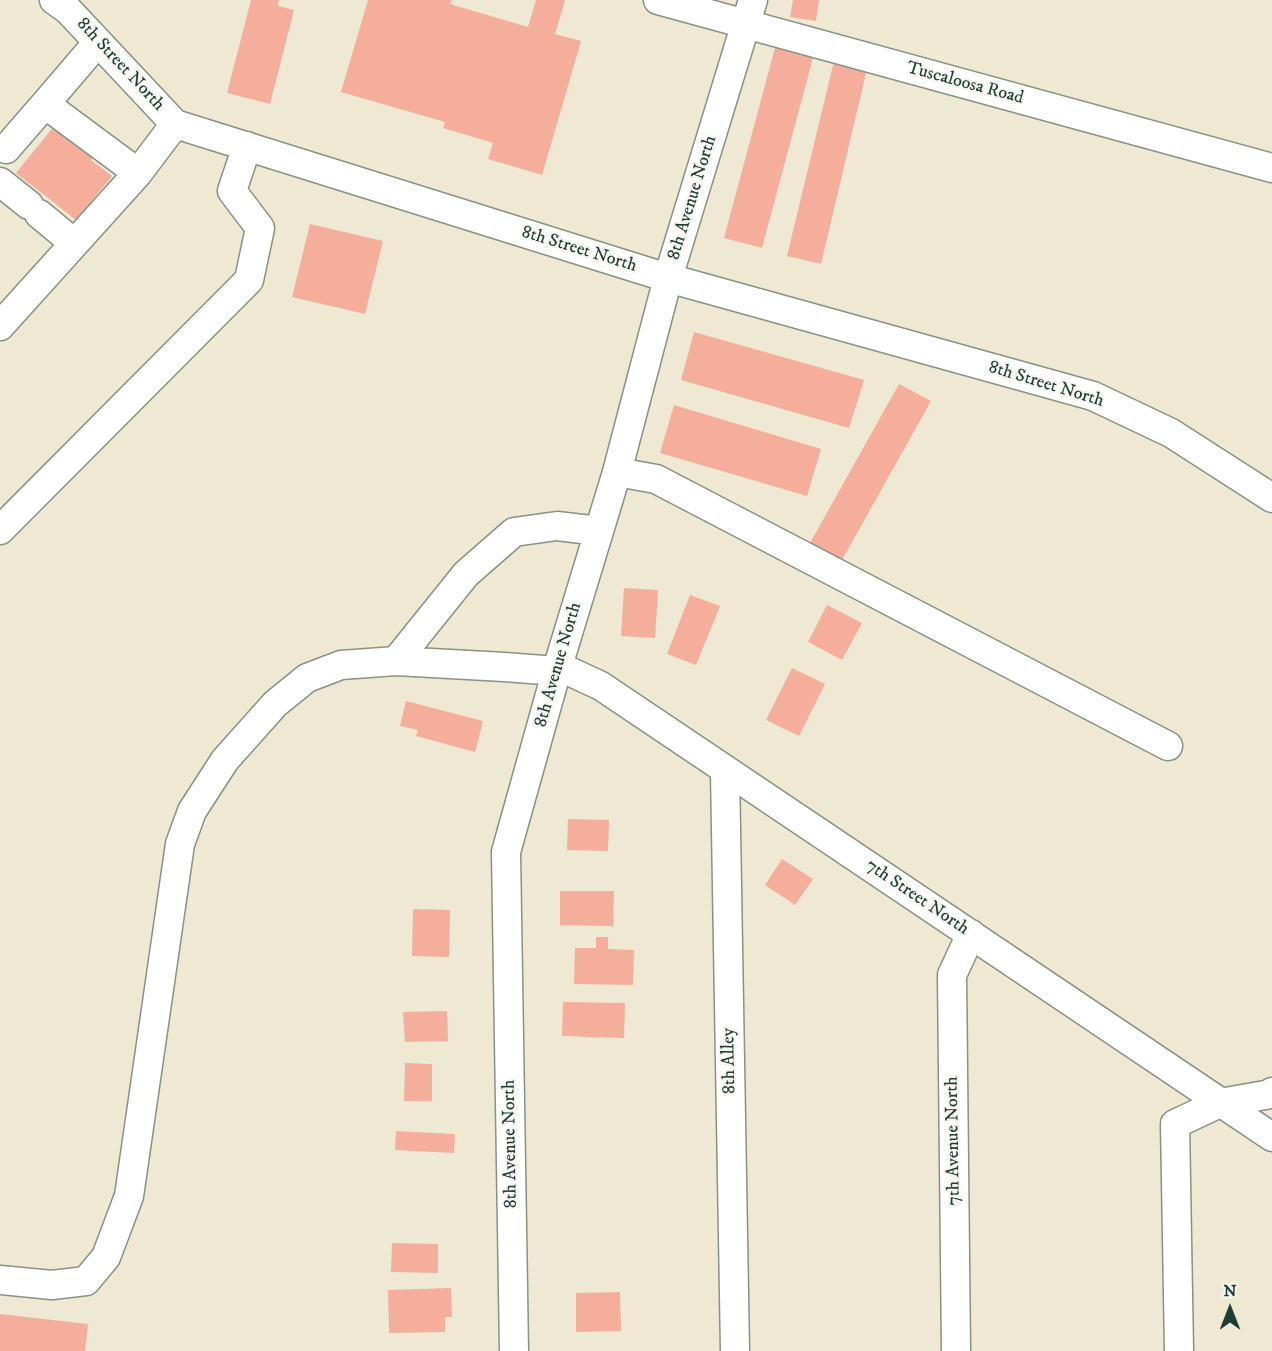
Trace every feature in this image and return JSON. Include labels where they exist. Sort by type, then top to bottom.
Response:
[{"type":"street","name":"8th Street North","points":[[54,0],[68,10],[176,124],[668,278],[1093,396],[1171,433],[1272,498]]},
{"type":"street","name":"Tuscaloosa Road","points":[[658,0],[749,12],[1272,168]]},
{"type":"street","name":"8th Avenue North","points":[[514,1351],[506,852],[557,669],[617,472],[668,278],[749,12]]},
{"type":"street","points":[[6,149],[98,42]]},
{"type":"street","points":[[45,104],[138,173]]},
{"type":"street","points":[[0,326],[138,173],[176,124]]},
{"type":"street","points":[[0,530],[249,280],[260,228],[232,191],[247,146]]},
{"type":"street","points":[[0,182],[74,243]]},
{"type":"street","points":[[617,472],[656,479],[1168,746]]},
{"type":"street","points":[[396,661],[466,573],[514,532],[557,526],[599,531]]},
{"type":"street","points":[[0,1280],[52,1285],[86,1281],[106,1257],[129,1196],[180,844],[192,811],[225,760],[275,704],[307,678],[341,666],[396,661],[557,669]]},
{"type":"street","name":"7th Street North","points":[[557,669],[602,687],[1272,1137]]},
{"type":"street","name":"8th Alley","points":[[725,771],[735,1351]]},
{"type":"street","name":"7th Avenue North","points":[[956,1351],[952,975],[971,934]]},
{"type":"street","points":[[1179,1351],[1175,1124],[1221,1103],[1272,1092]]},
{"type":"building","points":[[251,0],[279,0],[278,6],[294,10],[270,104],[227,93]]},
{"type":"building","points":[[368,0],[452,0],[450,4],[528,27],[536,0],[565,0],[555,34],[581,41],[542,175],[488,159],[493,143],[443,128],[445,122],[341,92]]},
{"type":"building","points":[[793,0],[819,0],[816,21],[790,17]]},
{"type":"building","points":[[776,44],[814,54],[762,248],[724,238]]},
{"type":"building","points":[[834,61],[867,69],[821,264],[787,256]]},
{"type":"building","points":[[55,125],[94,156],[91,160],[112,176],[76,220],[16,173]]},
{"type":"building","points":[[310,224],[383,241],[365,314],[292,297]]},
{"type":"building","points":[[694,332],[864,380],[849,428],[681,380]]},
{"type":"building","points":[[899,384],[931,401],[842,560],[810,543]]},
{"type":"building","points":[[674,405],[821,449],[807,496],[660,453]]},
{"type":"building","points":[[624,588],[658,590],[655,638],[621,636]]},
{"type":"building","points":[[690,595],[720,606],[696,665],[667,654]]},
{"type":"building","points":[[827,605],[862,623],[842,660],[808,642]]},
{"type":"building","points":[[792,668],[825,684],[799,736],[766,720]]},
{"type":"building","points":[[406,701],[483,721],[475,752],[416,736],[418,730],[400,726]]},
{"type":"building","points":[[568,819],[609,820],[608,851],[567,850]]},
{"type":"building","points":[[782,859],[813,879],[795,905],[765,885]]},
{"type":"building","points":[[560,891],[614,891],[613,926],[560,925]]},
{"type":"building","points":[[413,909],[450,910],[449,957],[412,956]]},
{"type":"building","points":[[596,937],[608,937],[608,949],[634,950],[633,985],[574,984],[575,948],[596,948]]},
{"type":"building","points":[[563,1002],[625,1003],[624,1038],[562,1036]]},
{"type":"building","points":[[447,1011],[448,1041],[405,1042],[403,1012]]},
{"type":"building","points":[[405,1063],[432,1064],[432,1101],[404,1101]]},
{"type":"building","points":[[396,1131],[455,1134],[454,1153],[395,1150]]},
{"type":"building","points":[[392,1243],[438,1244],[438,1273],[391,1272]]},
{"type":"building","points":[[451,1288],[452,1317],[445,1317],[445,1332],[389,1333],[388,1290]]},
{"type":"building","points":[[620,1292],[621,1331],[576,1332],[576,1293]]},
{"type":"building","points":[[0,1314],[88,1324],[85,1351],[0,1351]]}]
